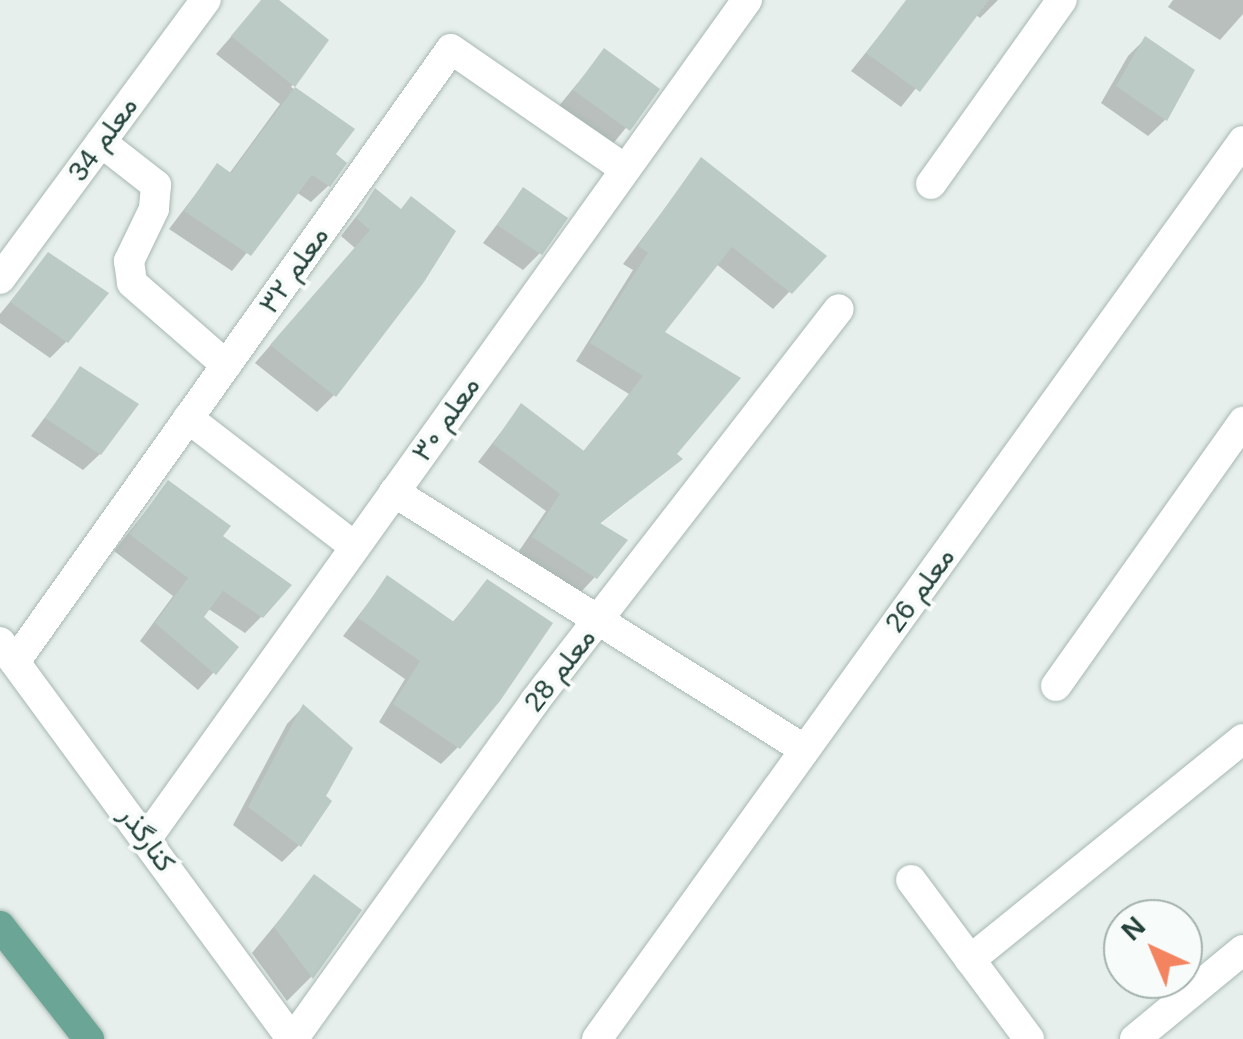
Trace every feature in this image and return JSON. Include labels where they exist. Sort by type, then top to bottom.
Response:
[{"type":"main road","points":[[0,926],[92,1036]]},
{"type":"street","name":"معلم 34","points":[[0,279],[206,0]]},
{"type":"street","name":"معلم ۳۰","points":[[147,838],[746,0]]},
{"type":"street","points":[[931,184],[1062,0]]},
{"type":"street","name":"معلم ۳۲","points":[[7,652],[188,418],[451,49],[625,168]]},
{"type":"street","name":"معلم 26","points":[[597,1039],[1243,141]]},
{"type":"street","points":[[100,142],[156,185],[154,209],[129,261],[132,283],[226,365]]},
{"type":"street","name":"معلم 28","points":[[292,1039],[534,702],[839,309]]},
{"type":"street","points":[[188,418],[355,547]]},
{"type":"street","points":[[1056,686],[1243,422]]},
{"type":"street","points":[[394,492],[805,750]]},
{"type":"street","name":"کنارگذر","points":[[7,652],[292,1039]]},
{"type":"street","points":[[970,960],[1243,739]]},
{"type":"street","points":[[911,880],[1030,1039]]},
{"type":"street","points":[[1135,1039],[1243,950]]},
{"type":"building","points":[[261,0],[279,0],[329,40],[295,87],[231,36]]},
{"type":"building","points":[[906,0],[989,0],[920,92],[866,53]]},
{"type":"building","points":[[1145,36],[1195,70],[1167,121],[1116,86]]},
{"type":"building","points":[[604,48],[660,89],[630,131],[573,90]]},
{"type":"building","points":[[295,87],[355,129],[336,154],[347,163],[330,187],[312,175],[251,256],[184,211],[217,163],[231,173]]},
{"type":"building","points":[[701,157],[827,256],[792,294],[732,247],[665,332],[741,378],[677,454],[683,459],[600,523],[628,540],[597,579],[532,537],[560,494],[493,444],[521,403],[584,451],[643,376],[590,343],[648,253],[638,246]]},
{"type":"building","points":[[523,187],[568,218],[542,255],[497,225]]},
{"type":"building","points":[[375,188],[401,209],[411,196],[456,231],[424,282],[336,397],[270,345],[370,230],[356,218]]},
{"type":"building","points":[[48,252],[109,293],[68,343],[10,302]]},
{"type":"building","points":[[80,366],[139,404],[101,455],[45,418]]},
{"type":"building","points":[[168,480],[231,526],[223,536],[292,585],[263,618],[223,591],[204,617],[239,647],[216,675],[155,623],[188,578],[129,534]]},
{"type":"building","points":[[387,575],[454,622],[487,579],[553,623],[500,701],[460,749],[393,704],[420,661],[358,618]]},
{"type":"building","points":[[303,704],[353,748],[326,796],[332,801],[301,847],[248,807]]},
{"type":"building","points":[[314,874],[362,910],[313,979],[274,927]]}]
